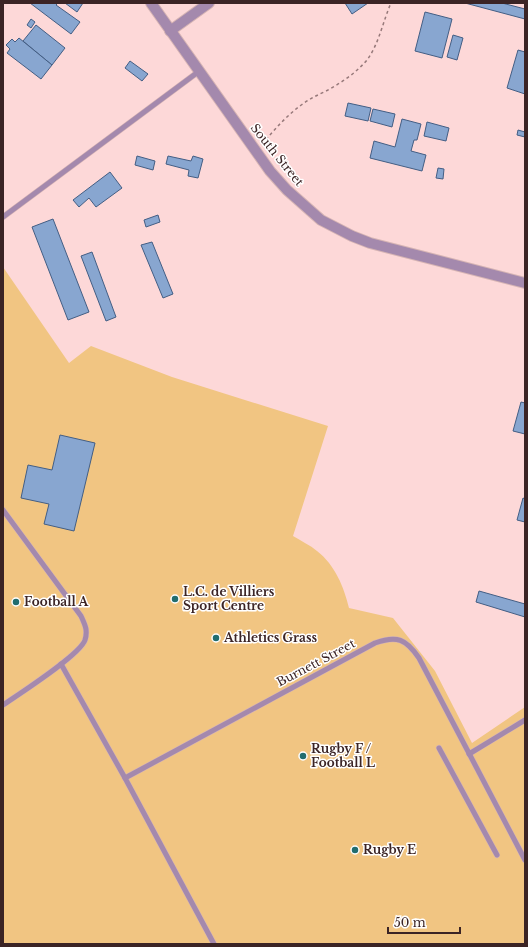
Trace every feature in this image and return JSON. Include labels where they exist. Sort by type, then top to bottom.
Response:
[{"type":"street","name":"South Street","points":[[151,3],[198,72],[255,151],[286,190],[321,220],[370,243],[525,283]]},
{"type":"street","points":[[170,31],[209,3]]},
{"type":"lane","points":[[3,217],[198,72]]},
{"type":"lane","points":[[3,510],[81,616],[86,627],[86,634],[81,646],[61,664],[3,705]]},
{"type":"lane","name":"Burnett Street","points":[[125,778],[375,643],[391,639],[403,641],[419,658],[525,860]]},
{"type":"lane","points":[[61,664],[125,778],[214,944]]},
{"type":"lane","points":[[469,754],[525,720]]},
{"type":"lane","points":[[439,748],[497,855]]},
{"type":"path","points":[[255,151],[287,116],[309,100],[351,75],[365,62],[378,39],[390,3]]},
{"type":"shaded area","name":"L.C. de Villiers Sport Centre","points":[[3,267],[69,363],[91,346],[172,377],[328,426],[293,536],[314,549],[329,563],[338,577],[349,608],[393,618],[435,671],[472,743],[525,707],[525,944],[3,944]]},
{"type":"building","points":[[30,3],[58,3],[56,5],[80,22],[71,34]]},
{"type":"building","points":[[65,3],[83,3],[77,12]]},
{"type":"building","points":[[345,3],[368,3],[352,14]]},
{"type":"building","points":[[465,3],[502,3],[525,9],[525,19]]},
{"type":"building","points":[[425,12],[452,19],[442,58],[415,51]]},
{"type":"building","points":[[31,19],[35,22],[31,28],[27,25]]},
{"type":"building","points":[[36,25],[65,48],[52,65],[23,41]]},
{"type":"building","points":[[453,35],[463,38],[457,60],[447,57]]},
{"type":"building","points":[[19,38],[52,65],[41,79],[7,53],[10,49],[6,45],[12,39],[15,42]]},
{"type":"building","points":[[518,50],[525,52],[525,94],[507,88]]},
{"type":"building","points":[[130,61],[148,74],[142,81],[125,68]]},
{"type":"building","points":[[348,103],[371,108],[368,121],[345,116]]},
{"type":"building","points":[[373,109],[395,114],[392,127],[370,121]]},
{"type":"building","points":[[402,119],[421,124],[417,140],[414,140],[411,151],[426,155],[422,171],[370,158],[374,141],[395,147]]},
{"type":"building","points":[[427,122],[449,128],[446,141],[424,136]]},
{"type":"building","points":[[518,130],[525,132],[525,137],[517,135]]},
{"type":"building","points":[[137,156],[155,161],[153,170],[135,165]]},
{"type":"building","points":[[168,156],[191,161],[193,156],[203,159],[198,178],[188,176],[189,170],[166,164]]},
{"type":"building","points":[[438,168],[444,169],[443,179],[436,178]]},
{"type":"building","points":[[110,172],[122,188],[96,207],[89,198],[79,207],[73,200]]},
{"type":"building","points":[[158,215],[160,222],[146,227],[144,220]]},
{"type":"building","points":[[53,219],[89,312],[68,320],[32,227]]},
{"type":"building","points":[[152,242],[173,294],[163,298],[141,245]]},
{"type":"building","points":[[92,252],[116,317],[106,321],[81,256]]},
{"type":"building","points":[[521,402],[525,403],[525,434],[513,431]]},
{"type":"building","points":[[60,435],[95,443],[74,531],[44,524],[49,504],[21,498],[28,465],[52,470]]},
{"type":"building","points":[[523,498],[525,499],[525,522],[517,520]]},
{"type":"building","points":[[479,591],[525,604],[525,617],[476,602]]},
{"type":"place","name":"L.C. de Villiers Sport Centre","points":[[175,599]]},
{"type":"place","name":"Football A","points":[[16,602]]},
{"type":"place","name":"Athletics Grass","points":[[216,638]]},
{"type":"place","name":"Rugby F / Football L","points":[[303,756]]},
{"type":"place","name":"Rugby E","points":[[355,850]]}]
